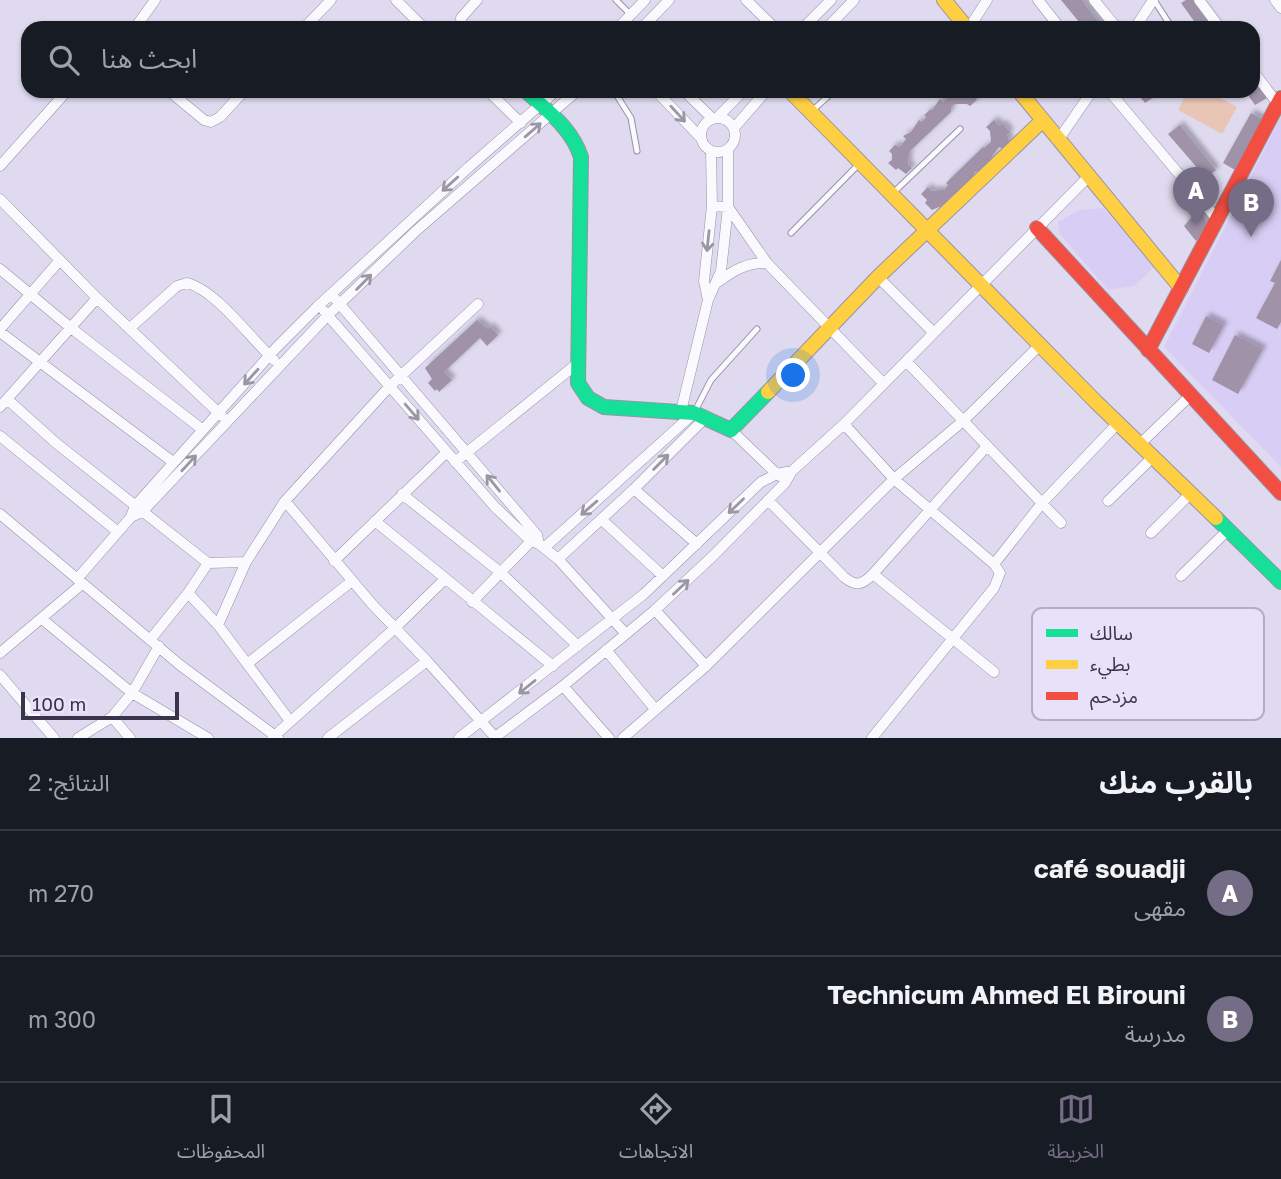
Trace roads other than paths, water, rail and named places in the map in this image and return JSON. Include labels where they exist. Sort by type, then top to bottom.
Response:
[{"type":"street","points":[[140,21],[155,0]]},
{"type":"street","points":[[311,21],[331,0]]},
{"type":"street","points":[[396,0],[417,21]]},
{"type":"street","points":[[461,21],[461,18],[478,0]]},
{"type":"street","points":[[625,21],[645,0]]},
{"type":"street","points":[[649,21],[669,0]]},
{"type":"street","points":[[746,0],[768,21]]},
{"type":"street","points":[[834,21],[855,0]]},
{"type":"street","points":[[944,0],[962,21]]},
{"type":"street","points":[[973,21],[987,0]]},
{"type":"street","points":[[1038,0],[1054,21]]},
{"type":"street","points":[[1094,0],[1111,21]]},
{"type":"street","points":[[1140,21],[1153,0]]},
{"type":"street","points":[[1199,0],[1215,21]]},
{"type":"street","points":[[1275,0],[1281,8]]},
{"type":"street","points":[[809,21],[828,1]]},
{"type":"street","points":[[1149,350],[1217,219],[1276,119],[1280,101],[1260,79]]},
{"type":"street","points":[[0,166],[61,98]]},
{"type":"street","points":[[178,98],[211,122],[220,117],[238,98]]},
{"type":"street","points":[[495,98],[521,123]]},
{"type":"street","points":[[533,98],[571,131],[578,141],[582,157],[578,383],[588,398],[604,407],[694,414],[732,430],[785,483]]},
{"type":"street","points":[[0,653],[42,619],[79,582],[138,509],[227,422],[328,315],[546,110],[552,98]]},
{"type":"street","points":[[138,509],[173,462],[318,306],[405,224],[521,123],[566,98]]},
{"type":"street","points":[[663,98],[700,137],[706,148],[717,153],[728,149]]},
{"type":"street","points":[[692,98],[715,118],[727,120],[734,128],[735,139],[728,149],[728,207],[721,271],[708,300]]},
{"type":"street","points":[[700,137],[703,126],[736,98]]},
{"type":"street","points":[[734,128],[760,98]]},
{"type":"street","points":[[797,98],[925,231],[982,284],[1118,423],[1281,582]]},
{"type":"street","points":[[1025,98],[1090,174],[1181,288]]},
{"type":"street","points":[[1059,139],[1087,98]]},
{"type":"street","points":[[1115,98],[1217,219]]},
{"type":"street","points":[[732,430],[878,277],[1043,120]]},
{"type":"street","points":[[558,559],[634,489],[694,414],[708,300],[704,281],[712,206],[711,151]]},
{"type":"street","points":[[285,501],[394,629],[427,661],[495,738],[655,610],[785,483],[792,471],[844,424],[1090,174]]},
{"type":"street","points":[[0,199],[97,298],[227,422]]},
{"type":"street","points":[[712,206],[728,207]]},
{"type":"street","points":[[728,207],[767,263],[883,383]]},
{"type":"street","points":[[1037,228],[1281,493]]},
{"type":"street","points":[[60,260],[29,293],[0,331],[173,462]]},
{"type":"street","points":[[704,281],[717,282],[740,267],[755,262],[767,263]]},
{"type":"street","points":[[0,269],[71,328],[203,430]]},
{"type":"street","points":[[878,277],[933,332]]},
{"type":"street","points":[[130,328],[177,286],[187,283],[197,286],[213,299],[280,366]]},
{"type":"street","points":[[332,295],[468,452],[538,542]]},
{"type":"street","points":[[97,298],[3,403],[208,563],[246,562]]},
{"type":"street","points":[[218,625],[246,562],[285,501],[390,386],[478,304]]},
{"type":"street","points":[[318,306],[495,507],[558,559],[626,634]]},
{"type":"street","points":[[622,738],[706,666],[894,479],[963,421],[1041,344]]},
{"type":"street","points":[[906,361],[1060,523]]},
{"type":"street","points":[[456,462],[578,363]]},
{"type":"street","points":[[1140,444],[1191,395]]},
{"type":"street","points":[[472,602],[500,572],[694,414]]},
{"type":"street","points":[[994,564],[1042,503],[1118,423]]},
{"type":"street","points":[[844,424],[894,479],[994,564],[1000,573],[997,582],[872,738]]},
{"type":"street","points":[[0,436],[118,532]]},
{"type":"street","points":[[768,500],[852,583],[865,582],[987,446]]},
{"type":"street","points":[[334,561],[447,452]]},
{"type":"street","points":[[1108,501],[1153,457]]},
{"type":"street","points":[[459,738],[612,620],[663,576],[761,482],[777,474],[792,471]]},
{"type":"street","points":[[634,489],[696,544]]},
{"type":"street","points":[[402,494],[500,572],[578,646]]},
{"type":"street","points":[[1151,533],[1190,494]]},
{"type":"street","points":[[0,514],[180,665],[275,737],[445,579]]},
{"type":"street","points":[[601,519],[663,576]]},
{"type":"street","points":[[375,521],[553,666]]},
{"type":"street","points":[[1181,576],[1228,530]]},
{"type":"street","points":[[78,738],[112,717],[132,694],[155,643],[208,563]]},
{"type":"street","points":[[873,574],[993,672]]},
{"type":"street","points":[[247,664],[352,581]]},
{"type":"street","points":[[188,593],[218,625],[290,721]]},
{"type":"street","points":[[655,610],[706,666]]},
{"type":"street","points":[[42,619],[132,694],[208,738]]},
{"type":"street","points":[[606,650],[655,709]]},
{"type":"street","points":[[328,738],[427,661]]},
{"type":"street","points":[[0,675],[54,738]]},
{"type":"street","points":[[563,685],[609,738]]},
{"type":"street","points":[[112,717],[130,738]]},
{"type":"lane","points":[[616,0],[631,15]]},
{"type":"lane","points":[[1153,0],[1167,21]]},
{"type":"lane","points":[[618,98],[631,118],[637,151]]},
{"type":"lane","points":[[810,112],[826,98]]},
{"type":"lane","points":[[891,195],[960,129]]},
{"type":"lane","points":[[791,233],[860,163]]},
{"type":"lane","points":[[694,414],[711,380],[757,329]]},
{"type":"place","name":"café souadji","points":[[1196,225]]},
{"type":"place","name":"Technicum Ahmed El Birouni","points":[[1251,237]]}]
